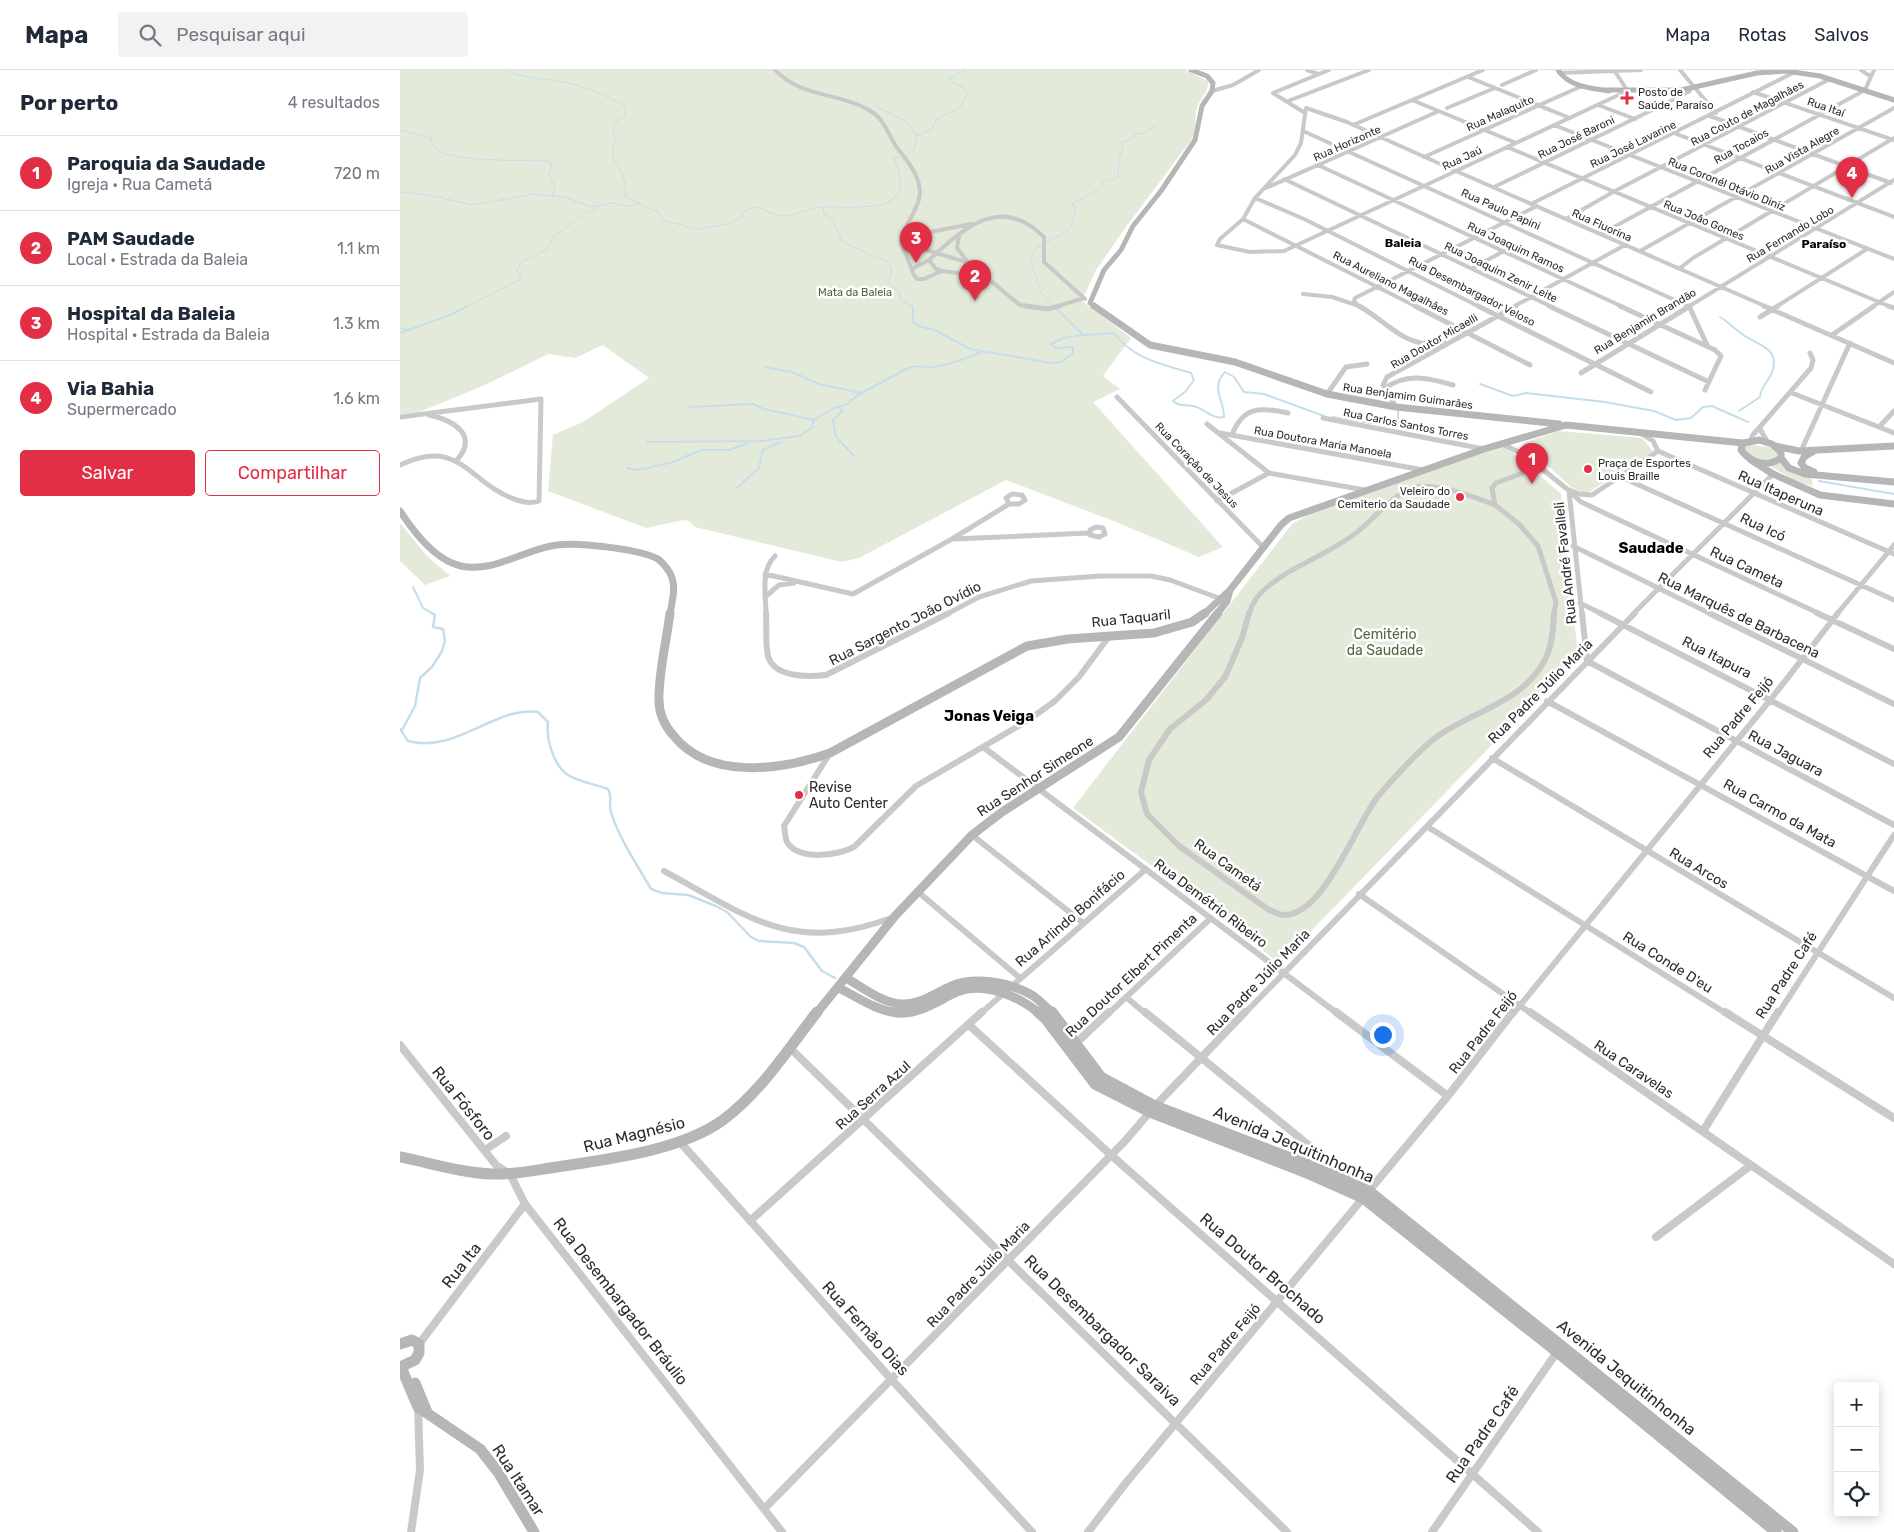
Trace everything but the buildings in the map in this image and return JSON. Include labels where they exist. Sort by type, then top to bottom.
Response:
[{"type":"street","points":[[774,70],[791,84],[871,111],[885,124],[892,143],[913,166],[920,181],[917,201],[901,238],[904,256],[914,276],[921,280],[942,271]]},
{"type":"street","points":[[1087,301],[1104,270],[1121,250],[1133,226],[1161,191],[1195,140],[1202,106],[1212,91],[1212,80],[1191,70]]},
{"type":"street","points":[[1212,91],[1233,85],[1259,70]]},
{"type":"street","points":[[1306,70],[1318,74]]},
{"type":"street","points":[[1243,220],[1255,198],[1295,155],[1301,143],[1305,113],[1288,101],[1274,95],[1274,92],[1329,70]]},
{"type":"street","points":[[1288,101],[1369,70]]},
{"type":"street","points":[[1466,70],[1468,77]]},
{"type":"street","points":[[1353,125],[1483,70]]},
{"type":"street","points":[[1502,85],[1536,70]]},
{"type":"street","points":[[1559,72],[1641,70]]},
{"type":"street","points":[[1680,70],[1716,112]]},
{"type":"street","points":[[1861,70],[1870,76]]},
{"type":"street","points":[[1865,90],[1874,70]]},
{"type":"street","points":[[1614,71],[1626,91]]},
{"type":"street","points":[[1559,72],[1582,86],[1626,91],[1690,90],[1722,82],[1750,72],[1796,72],[1830,79],[1894,100]]},
{"type":"street","name":"Rua José Lavarine","points":[[1531,204],[1628,154],[1710,116],[1753,92],[1796,72]]},
{"type":"street","points":[[1468,77],[1570,118]]},
{"type":"street","name":"Rua Couto de Magalhães","points":[[1566,219],[1613,192],[1663,168],[1830,79]]},
{"type":"street","name":"Rua Malaquito","points":[[1424,157],[1582,86]]},
{"type":"street","points":[[1447,108],[1495,88]]},
{"type":"street","name":"Rua José Baroni","points":[[1494,187],[1635,119],[1690,90]]},
{"type":"street","name":"Rua Tocaios","points":[[1601,234],[1865,90]]},
{"type":"street","name":"Rua Jaú","points":[[1243,220],[1220,239],[1217,245],[1224,249],[1284,251],[1626,91]]},
{"type":"street","name":"Rua Itaí","points":[[1753,92],[1894,139]]},
{"type":"street","points":[[1412,100],[1516,143]]},
{"type":"street","points":[[1598,104],[1635,119]]},
{"type":"street","name":"Rua Fluorina","points":[[1305,113],[1306,108],[1311,108],[1353,125],[1894,363]]},
{"type":"street","name":"Rua Vista Alegre","points":[[1640,251],[1894,108]]},
{"type":"street","name":"Rua Horizonte","points":[[1262,190],[1439,111]]},
{"type":"street","points":[[1710,116],[1772,140],[1893,182]]},
{"type":"street","name":"Rua Coronél Otávio Diniz","points":[[1554,125],[1894,260]]},
{"type":"street","name":"Rua Paulo Papini","points":[[1303,132],[1506,221],[1690,306]]},
{"type":"street","points":[[1674,133],[1894,216]]},
{"type":"street","points":[[1680,268],[1693,258],[1727,240],[1894,139]]},
{"type":"street","name":"Rua João Gomes","points":[[1507,147],[1894,308]]},
{"type":"street","name":"Rua Joaquim Ramos","points":[[1318,165],[1395,199],[1707,346]]},
{"type":"street","name":"Rua Joaquim Zenir Leite","points":[[1284,180],[1709,382]]},
{"type":"street","name":"Rua Fernando Lobo","points":[[1720,287],[1893,182]]},
{"type":"street","name":"Rua Desembargador Veloso","points":[[1255,198],[1409,271],[1651,392]]},
{"type":"street","points":[[1357,304],[1354,301],[1355,298],[1537,206]]},
{"type":"street","points":[[905,230],[919,234],[930,233],[1002,216],[1013,216],[1028,222],[1044,237],[1043,258],[1046,265],[1087,301]]},
{"type":"street","name":"Rua Aureliano Magalhães","points":[[1243,220],[1297,245],[1530,365]]},
{"type":"street","points":[[912,269],[929,260],[973,224]]},
{"type":"street","points":[[960,234],[957,248],[969,263],[1020,305],[1050,308],[1087,301]]},
{"type":"street","points":[[901,242],[969,263]]},
{"type":"street","name":"Rua Doutor Micaelli","points":[[1396,407],[1384,388],[1383,382],[1387,378],[1496,315],[1625,245]]},
{"type":"street","points":[[1760,317],[1823,279],[1867,249]]},
{"type":"street","points":[[1472,268],[1504,251]]},
{"type":"street","points":[[929,260],[936,269],[942,271],[985,276]]},
{"type":"street","name":"Rua Benjamin Brandão","points":[[1581,373],[1720,287]]},
{"type":"street","points":[[1832,335],[1894,292]]},
{"type":"street","points":[[1303,294],[1329,297],[1357,304],[1391,330],[1420,345],[1453,340]]},
{"type":"street","name":"Rua Benjamim Guimarães","points":[[1087,301],[1150,345],[1174,352],[1235,362],[1327,394],[1396,407],[1743,443]]},
{"type":"street","points":[[1690,306],[1707,346],[1718,352],[1720,356],[1705,390]]},
{"type":"street","points":[[1800,451],[1850,343]]},
{"type":"street","points":[[1751,440],[1752,436],[1792,393],[1811,368],[1813,360],[1810,353]]},
{"type":"street","points":[[1327,394],[1346,365],[1353,363],[1367,364]]},
{"type":"street","points":[[1384,388],[1397,379],[1413,376],[1453,385]]},
{"type":"street","points":[[1792,393],[1894,433]]},
{"type":"street","name":"Rua Coração de Jesus","points":[[1117,397],[1263,547]]},
{"type":"street","points":[[400,417],[541,399],[538,502],[515,500],[499,493],[487,486],[472,470],[457,460],[434,456],[412,460],[400,465]]},
{"type":"street","points":[[1232,435],[1238,420],[1244,416],[1273,410],[1288,413]]},
{"type":"street","points":[[1878,427],[1894,411]]},
{"type":"street","points":[[421,414],[446,419],[458,426],[466,439],[466,446],[463,455],[457,460]]},
{"type":"street","name":"Rua Carlos Santos Torres","points":[[1323,418],[1484,449]]},
{"type":"street","points":[[1535,421],[1544,430]]},
{"type":"street","points":[[1208,424],[1269,473],[1365,490]]},
{"type":"street","points":[[1263,547],[1289,518],[1484,449],[1566,425]]},
{"type":"street","points":[[1760,429],[1790,468],[1799,473],[1894,482]]},
{"type":"street","points":[[1591,506],[1587,501],[1592,495],[1658,451],[1653,442],[1635,431]]},
{"type":"street","name":"Rua Doutora Maria Manoela","points":[[1220,433],[1423,470]]},
{"type":"street","points":[[1653,442],[1664,434]]},
{"type":"street","points":[[1500,444],[1520,450],[1521,437]]},
{"type":"street","points":[[1743,454],[1740,450],[1743,443],[1751,440],[1800,451]]},
{"type":"street","points":[[1720,441],[1773,474],[1820,495],[1894,504]]},
{"type":"street","points":[[1750,460],[1765,464],[1778,461],[1781,457],[1800,451],[1894,446]]},
{"type":"street","name":"Rua Cameta","points":[[1520,450],[1582,502],[1894,649]]},
{"type":"street","points":[[1817,450],[1804,457],[1801,463],[1803,467],[1834,477]]},
{"type":"street","name":"Rua Itaperuna","points":[[1658,451],[1891,553]]},
{"type":"street","points":[[1495,505],[1492,488],[1496,483],[1539,467]]},
{"type":"street","points":[[1218,501],[1269,473]]},
{"type":"street","name":"Rua Padre Júlio Maria","points":[[764,1509],[1010,1260],[1359,894],[1428,827],[1492,758],[1773,474]]},
{"type":"street","name":"Rua Icó","points":[[1621,477],[1894,600]]},
{"type":"street","name":"Rua Cametá","points":[[1427,486],[1477,498],[1495,505],[1519,524],[1538,546],[1556,602],[1549,650],[1540,668],[1522,689],[1506,700],[1436,737],[1378,796],[1351,845],[1315,899],[1305,908],[1284,915],[1269,910],[1179,846],[1147,814],[1141,792],[1149,760],[1170,729],[1206,700],[1225,677],[1242,638],[1250,609],[1263,590],[1284,573],[1316,559],[1354,534],[1398,496],[1416,487],[1427,486]]},
{"type":"street","points":[[1569,492],[1592,495]]},
{"type":"street","name":"Rua André Favalleli","points":[[1569,492],[1573,546],[1587,662]]},
{"type":"street","points":[[774,556],[767,564],[765,574],[847,594],[854,594],[952,539],[1009,504]]},
{"type":"street","name":"Rua Taquaril","points":[[400,511],[406,521],[432,547],[452,563],[459,566],[488,567],[544,548],[564,544],[637,553],[655,558],[667,568],[674,585],[659,701],[660,717],[675,739],[704,758],[730,766],[750,769],[785,767],[815,760],[1027,646],[1052,640],[1158,631],[1186,624],[1223,599]]},
{"type":"street","points":[[952,539],[1089,533]]},
{"type":"street","name":"Rua Padre Feijó","points":[[1088,1532],[1364,1192],[1448,1096],[1645,850],[1772,699],[1801,658],[1832,620],[1891,553],[1894,545]]},
{"type":"street","name":"Rua Marquês de Barbacena","points":[[1573,546],[1894,704]]},
{"type":"street","name":"Rua Senhor Simeone","points":[[846,978],[917,891],[972,835],[1037,788],[1119,736],[1263,547]]},
{"type":"street","name":"Rua Sargento João Ovídio","points":[[765,574],[769,660],[781,670],[804,677],[834,672],[963,604],[987,593],[1020,583],[1100,576],[1151,576],[1170,580],[1223,599]]},
{"type":"street","points":[[765,597],[779,586],[801,583]]},
{"type":"street","name":"Rua Itapura","points":[[1580,603],[1772,699],[1894,764]]},
{"type":"street","points":[[830,753],[784,826],[784,835],[790,846],[807,854],[834,856],[856,846],[873,826],[916,786],[984,747],[1055,701],[1079,677],[1110,635]]},
{"type":"street","name":"Rua Jaguara","points":[[1587,662],[1894,825]]},
{"type":"street","name":"Rua Carmo da Mata","points":[[1548,701],[1894,891]]},
{"type":"street","name":"Rua Demétrio Ribeiro","points":[[984,747],[1283,974],[1448,1096]]},
{"type":"street","name":"Rua Arcos","points":[[1492,758],[1894,998]]},
{"type":"street","name":"Rua Conde D'eu","points":[[1428,827],[1894,1118]]},
{"type":"street","points":[[972,835],[1082,922]]},
{"type":"street","name":"Rua Padre Café","points":[[1703,1131],[1816,953],[1894,835]]},
{"type":"street","name":"Rua Arlindo Bonifácio","points":[[1008,990],[1082,922],[1146,869]]},
{"type":"street","points":[[664,871],[764,923],[794,932],[840,931],[876,924],[895,916]]},
{"type":"street","points":[[917,891],[1020,978]]},
{"type":"street","name":"Rua Caravelas","points":[[1359,894],[1894,1264]]},
{"type":"street","name":"Rua Doutor Elbert Pimenta","points":[[1072,1046],[1210,918]]},
{"type":"street","name":"Rua Magnésio","points":[[510,1174],[598,1161],[680,1142],[703,1132],[742,1105],[846,978]]},
{"type":"street","name":"Avenida Jequitinhonha","points":[[846,978],[886,1000],[902,1004],[925,1000],[962,982],[998,983],[1045,1018],[1072,1046],[1095,1084],[1153,1109],[1364,1192],[1784,1531]]},
{"type":"street","name":"Avenida Jequitinhonha","points":[[839,988],[878,1008],[900,1013],[928,1007],[969,988],[1008,990]]},
{"type":"street","name":"Rua Serra Azul","points":[[750,1221],[1008,990]]},
{"type":"street","points":[[1126,997],[1364,1192]]},
{"type":"street","name":"Rua Doutor Brochado","points":[[969,1025],[1111,1155],[1538,1532]]},
{"type":"street","name":"Rua Fósforo","points":[[400,1045],[496,1165],[510,1174]]},
{"type":"street","name":"Rua Desembargador Saraiva","points":[[789,1047],[863,1121],[1010,1260],[1287,1532]]},
{"type":"street","points":[[485,1150],[506,1136]]},
{"type":"street","name":"Rua Fernão Dias","points":[[680,1142],[892,1380],[1032,1532]]},
{"type":"street","points":[[1308,1169],[1313,1150]]},
{"type":"street","points":[[400,1158],[482,1174],[510,1174]]},
{"type":"street","points":[[1656,1237],[1750,1166]]},
{"type":"street","name":"Rua Desembargador Bráulio","points":[[510,1174],[525,1204],[782,1532]]},
{"type":"street","name":"Avenida Jequitinhonha","points":[[1364,1192],[1557,1352],[1704,1467]]},
{"type":"street","name":"Rua Ita","points":[[419,1344],[484,1261],[525,1204]]},
{"type":"street","points":[[401,1342],[412,1340],[419,1344],[419,1353],[404,1366],[423,1410],[416,1512],[411,1532]]},
{"type":"street","name":"Rua Padre Café","points":[[1432,1532],[1557,1352]]},
{"type":"street","name":"Rua Itamar","points":[[423,1410],[480,1449],[498,1472],[529,1527],[534,1532]]},
{"type":"green space","name":"Mata da Baleia","points":[[400,70],[1185,70],[1208,81],[1206,92],[1197,108],[1191,140],[1096,270],[1085,294],[1078,298],[1131,338],[1103,376],[1120,389],[1093,402],[1223,547],[1199,557],[1116,522],[1006,480],[859,558],[842,562],[695,527],[689,521],[683,520],[646,528],[548,491],[553,435],[583,422],[649,378],[603,345],[575,358],[548,354],[485,385],[419,412],[400,414]]},
{"type":"green space","name":"Praça de Esportes Louis Braille","points":[[1559,431],[1642,438],[1653,451],[1586,494],[1571,487],[1523,443]]},
{"type":"green space","points":[[1744,444],[1775,448],[1778,451],[1778,458],[1758,462],[1742,448]]},
{"type":"green space","name":"Cemitério da Saudade","points":[[1504,445],[1561,494],[1578,656],[1284,959],[1276,961],[1231,924],[1073,808],[1292,524],[1313,512]]},
{"type":"green space","points":[[1780,461],[1811,477],[1813,486],[1796,481],[1768,465]]},
{"type":"green space","points":[[400,523],[426,555],[450,576],[425,585],[400,561]]},
{"type":"waterway","points":[[505,70],[520,75],[559,81],[582,87],[604,95],[625,106],[625,116],[619,119],[613,128],[615,139],[612,156],[624,180],[625,197],[658,212],[665,221],[698,229],[729,224],[741,217],[745,211],[755,207],[785,216],[817,207],[868,207],[882,204],[893,199],[899,190],[900,176],[893,157],[899,158]]},
{"type":"waterway","points":[[917,136],[932,129],[937,119],[960,107],[968,94],[965,89],[948,79],[966,70]]},
{"type":"waterway","points":[[877,107],[907,122],[917,136]]},
{"type":"waterway","points":[[1083,335],[1041,293],[1030,259],[1037,247],[1066,232],[1072,224],[1076,208],[1072,204],[1102,187],[1102,183],[1118,177],[1119,157],[1123,147],[1121,143],[1132,139],[1135,134],[1144,133],[1157,125]]},
{"type":"waterway","points":[[400,130],[431,138],[435,149],[448,155],[475,159],[548,161],[552,164],[549,175],[555,188],[552,196]]},
{"type":"waterway","points":[[906,155],[914,150],[917,136]]},
{"type":"waterway","points":[[400,192],[434,196],[472,205],[534,194],[552,196]]},
{"type":"waterway","points":[[552,196],[564,197],[592,207],[612,203],[628,206],[640,204]]},
{"type":"waterway","points":[[586,214],[598,207]]},
{"type":"waterway","points":[[823,208],[824,214],[833,220],[842,242],[888,262],[892,269],[888,283],[900,293],[901,300],[913,307]]},
{"type":"waterway","points":[[466,307],[523,278],[517,270],[521,262],[546,250],[554,236],[583,215]]},
{"type":"waterway","points":[[400,333],[450,315],[466,307]]},
{"type":"waterway","points":[[913,307],[913,321],[918,326],[935,330],[970,349],[1051,363],[1062,362],[1073,353],[1073,347],[1056,348],[1051,344],[1063,338],[1083,335]]},
{"type":"waterway","points":[[1720,317],[1742,334],[1765,347],[1773,356],[1772,373],[1760,393],[1760,397],[1739,411]]},
{"type":"waterway","points":[[400,328],[408,330]]},
{"type":"waterway","points":[[1083,335],[1114,333],[1139,355],[1191,373],[1194,380],[1186,391],[1173,401],[1178,404],[1197,407],[1215,417],[1224,417],[1218,389],[1225,372],[1234,377],[1244,392],[1264,394],[1324,416]]},
{"type":"waterway","points":[[814,420],[834,408],[846,405],[858,395],[910,367],[940,366],[981,352]]},
{"type":"waterway","points":[[765,367],[792,372],[819,384],[861,393]]},
{"type":"waterway","points":[[1480,384],[1513,396],[1526,393],[1605,402],[1654,411],[1676,420],[1691,418],[1703,407],[1712,406],[1748,422]]},
{"type":"waterway","points":[[689,407],[753,404],[764,409],[814,420]]},
{"type":"waterway","points":[[839,407],[842,411],[833,420],[836,437],[854,456]]},
{"type":"waterway","points":[[1332,417],[1391,426],[1398,420],[1398,410]]},
{"type":"waterway","points":[[647,442],[762,441],[799,436],[812,428],[814,420]]},
{"type":"waterway","points":[[737,488],[759,468],[763,450],[780,442]]},
{"type":"waterway","points":[[627,468],[636,470],[648,468],[673,462],[701,450],[729,450],[748,443]]},
{"type":"waterway","points":[[1819,481],[1894,494]]},
{"type":"waterway","points":[[413,587],[423,608],[434,614]]},
{"type":"waterway","points":[[402,730],[415,706],[420,678],[432,667],[442,651],[445,641],[443,629],[433,627],[435,615],[431,613]]},
{"type":"waterway","points":[[400,729],[408,741],[426,743],[443,741],[506,716],[522,712],[538,712],[548,722],[550,746],[560,768],[573,778],[608,789],[610,809],[614,822],[651,889],[662,893],[688,895],[716,906],[727,912],[751,937],[759,941],[794,943],[804,947],[822,971],[835,978]]},
{"type":"place","name":"Posto de Saúde, Paraíso","points":[[1627,98]]},
{"type":"place","name":"Via Bahia","points":[[1852,198]]},
{"type":"place","name":"Hospital da Baleia","points":[[916,263]]},
{"type":"place","name":"PAM Saudade","points":[[975,301]]},
{"type":"place","name":"Praça de Esportes Louis Braille","points":[[1588,469]]},
{"type":"place","name":"Paroquia da Saudade","points":[[1532,484]]},
{"type":"place","name":"Veleiro do Cemiterio da Saudade","points":[[1460,497]]},
{"type":"place","name":"Revise Auto Center","points":[[799,795]]},
{"type":"district","name":"Baleia","points":[[1403,243]]},
{"type":"district","name":"Paraíso","points":[[1824,244]]},
{"type":"district","name":"Saudade","points":[[1651,548]]},
{"type":"district","name":"Jonas Veiga","points":[[989,716]]}]
